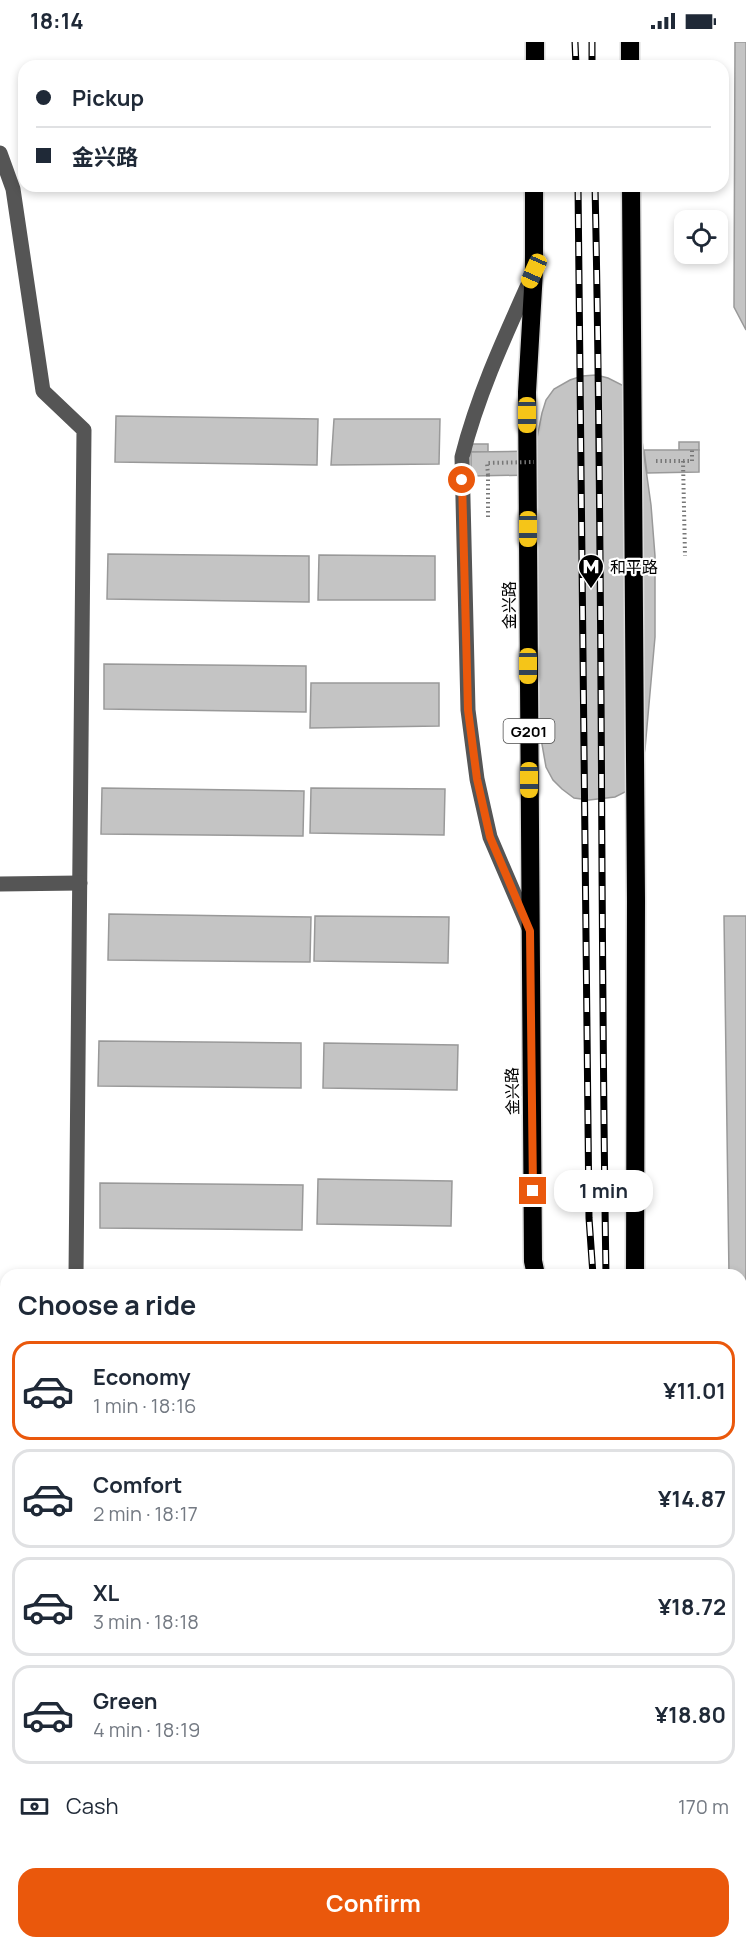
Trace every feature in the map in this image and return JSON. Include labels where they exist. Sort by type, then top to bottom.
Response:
[{"type":"highway","points":[[535,42],[535,60]]},
{"type":"highway","points":[[630,42],[630,60]]},
{"type":"highway","name":"金兴路","points":[[534,192],[534,271],[527,392],[535,1269]]},
{"type":"highway","points":[[631,192],[636,889],[635,1269]]},
{"type":"street","points":[[0,153],[13,189],[43,391],[84,430],[76,1269]]},
{"type":"street","points":[[530,931],[490,837],[477,779],[468,710],[462,457],[488,374],[534,271]]},
{"type":"street","points":[[0,884],[80,883]]},
{"type":"path","points":[[646,461],[692,461],[692,450]]},
{"type":"path","points":[[683,461],[685,556]]},
{"type":"path","points":[[488,522],[487,463],[534,462]]},
{"type":"building","points":[[735,42],[746,42],[746,330],[734,307]]},
{"type":"building","points":[[596,375],[624,386],[637,405],[651,505],[655,556],[655,637],[641,770],[627,791],[615,797],[589,800],[574,798],[562,789],[553,780],[546,767],[536,710],[530,507],[536,443],[546,400],[554,389],[570,380]]},
{"type":"building","points":[[116,416],[318,419],[317,465],[115,462]]},
{"type":"building","points":[[334,419],[440,419],[439,464],[331,465]]},
{"type":"building","points":[[679,442],[699,442],[699,450],[679,450]]},
{"type":"building","points":[[471,444],[488,444],[488,452],[471,452]]},
{"type":"building","points":[[644,450],[699,450],[699,472],[647,473]]},
{"type":"building","points":[[536,451],[533,475],[471,476],[471,452]]},
{"type":"building","points":[[108,554],[309,556],[309,602],[107,599]]},
{"type":"building","points":[[319,555],[435,556],[435,600],[318,600]]},
{"type":"building","points":[[104,664],[306,666],[306,712],[104,709]]},
{"type":"building","points":[[311,683],[439,683],[439,726],[310,728]]},
{"type":"building","points":[[102,788],[304,791],[303,836],[101,834]]},
{"type":"building","points":[[311,788],[445,789],[444,835],[310,833]]},
{"type":"building","points":[[109,914],[311,917],[310,962],[108,960]]},
{"type":"building","points":[[315,916],[449,917],[448,963],[314,961]]},
{"type":"building","points":[[724,916],[746,916],[746,1269],[729,1269]]},
{"type":"building","points":[[99,1041],[301,1043],[301,1088],[98,1086]]},
{"type":"building","points":[[324,1043],[458,1045],[457,1090],[323,1088]]},
{"type":"building","points":[[318,1179],[452,1181],[451,1226],[317,1224]]},
{"type":"building","points":[[100,1183],[303,1185],[302,1230],[100,1228]]},
{"type":"railway","points":[[575,42],[576,60]]},
{"type":"railway","points":[[592,42],[592,60]]},
{"type":"railway","points":[[578,192],[589,1218],[593,1269]]},
{"type":"railway","points":[[595,192],[606,1269]]},
{"type":"place","name":"和平路","points":[[591,590]]},
{"type":"route","points":[[462,480],[468,710],[477,779],[490,837],[530,931],[533,1191]]}]
